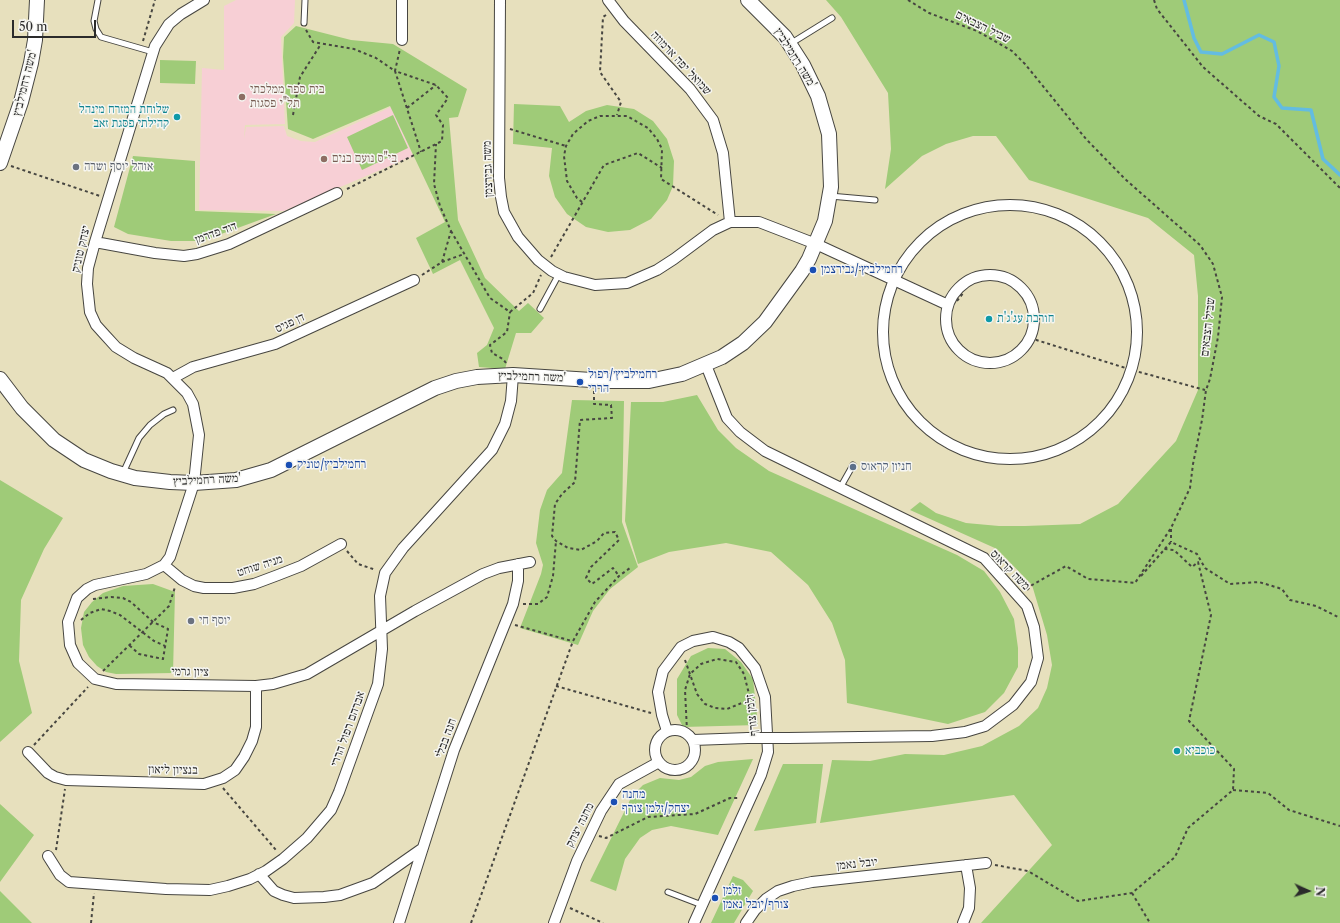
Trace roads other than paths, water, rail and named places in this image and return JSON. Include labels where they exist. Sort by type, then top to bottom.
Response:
[{"type":"street","name":"משה רחמילביץ'","points":[[0,163],[4,143],[31,63],[35,40],[37,0]]},
{"type":"street","name":"יצחק טוניק","points":[[194,483],[198,454],[198,435],[196,418],[187,393],[173,378],[116,347],[96,325],[90,312],[86,284],[88,268],[95,242],[153,52],[169,24],[186,10],[204,0]]},
{"type":"street","points":[[402,0],[402,40]]},
{"type":"street","name":"משה גבירצמן","points":[[500,0],[499,178],[501,197],[504,212],[518,237],[546,266],[559,274],[595,285],[627,283],[657,270],[712,230],[730,222],[759,222],[816,244],[895,279],[948,305]]},
{"type":"street","name":"משה רחמילביץ'","points":[[0,379],[22,408],[54,440],[84,460],[123,474],[170,482],[194,483],[236,480],[271,470],[444,384],[477,377],[513,375],[595,380],[655,380],[682,374],[706,365],[734,350],[766,322],[802,271],[816,244],[825,221],[830,196],[831,155],[825,116],[810,79],[789,44],[775,26],[748,0]]},
{"type":"street","name":"שמואל יפה ארמוזה","points":[[611,4],[624,21],[690,88],[713,120],[722,153],[730,222]]},
{"type":"street","name":"דוד פדרמן","points":[[95,242],[154,254],[184,256],[197,254],[229,244],[338,194]]},
{"type":"street","points":[[1012,204],[1044,208],[1076,222],[1099,240],[1118,262],[1130,287],[1137,319],[1138,342],[1132,370],[1118,401],[1100,423],[1074,442],[1056,451],[1030,458],[1012,460],[990,458],[958,448],[941,439],[924,425],[910,410],[897,390],[888,370],[882,324],[895,279],[906,258],[926,236],[952,218],[979,208],[1012,204]]},
{"type":"street","points":[[981,275],[997,275],[1009,278],[1024,289],[1033,306],[1035,318],[1030,338],[1020,352],[1004,361],[992,364],[975,360],[959,350],[951,340],[947,327],[948,305],[959,287],[981,275]]},
{"type":"street","name":"דן פגיס","points":[[173,378],[193,367],[275,344],[414,280]]},
{"type":"street","name":"משה קראוס","points":[[690,736],[788,738],[932,736],[965,732],[985,726],[1013,705],[1031,682],[1038,658],[1034,627],[1027,606],[984,558],[765,451],[740,432],[727,418],[706,365]]},
{"type":"street","name":"אברהם רפול הררי","points":[[48,856],[60,875],[69,882],[166,889],[210,890],[228,886],[259,874],[283,858],[321,822],[330,810],[339,792],[378,684],[381,655],[380,596],[386,573],[403,548],[492,450],[505,424],[511,401],[513,375]]},
{"type":"street","points":[[164,565],[172,552],[194,483]]},
{"type":"street","name":"מניה שוחט","points":[[164,565],[178,577],[194,586],[204,588],[233,588],[254,584],[301,566],[341,544]]},
{"type":"street","name":"ציון גרמי","points":[[164,565],[146,574],[95,585],[87,589],[75,603],[68,622],[70,645],[78,663],[95,679],[116,684],[256,686],[289,680],[307,674],[381,630],[483,574],[499,568],[530,562]]},
{"type":"street","name":"חנה בבלי","points":[[398,923],[454,750],[514,604],[518,581],[518,564]]},
{"type":"street","name":"זלמן צורף","points":[[667,731],[662,715],[658,692],[663,671],[681,648],[693,641],[713,637],[729,642],[739,648],[755,668],[764,697],[768,752],[761,775],[694,923]]},
{"type":"street","name":"בנציון ליאון","points":[[28,752],[48,773],[66,780],[204,784],[223,778],[235,770],[252,741],[256,727],[256,686]]},
{"type":"street","points":[[674,729],[690,736],[695,754],[692,761],[685,768],[671,770],[659,762],[656,755],[656,741],[667,731],[674,729]]},
{"type":"street","name":"מחנה יצחק","points":[[554,923],[577,861],[601,811],[619,784],[659,762]]},
{"type":"street","points":[[259,874],[274,892],[294,898],[324,898],[340,895],[373,883],[423,848]]},
{"type":"street","name":"יובל נאמן","points":[[746,923],[755,910],[766,899],[778,891],[793,886],[812,882],[986,863]]},
{"type":"street","points":[[963,923],[969,908],[970,888],[966,865]]},
{"type":"lane","points":[[98,0],[94,22],[101,37],[153,52]]},
{"type":"lane","points":[[304,23],[305,0]]},
{"type":"lane","points":[[789,44],[832,18]]},
{"type":"lane","points":[[830,196],[875,200]]},
{"type":"lane","points":[[540,308],[559,274]]},
{"type":"lane","points":[[123,474],[139,438],[150,425],[164,414],[173,410]]},
{"type":"lane","points":[[840,488],[853,465]]},
{"type":"lane","points":[[668,892],[702,905]]},
{"type":"waterway","points":[[1184,0],[1194,38],[1201,52],[1222,54],[1259,35],[1274,42],[1279,66],[1274,97],[1282,108],[1311,110],[1323,159],[1340,175]]},
{"type":"place","name":"בית ספר ממלכתי תל\"י פסגות","points":[[242,97]]},
{"type":"place","name":"שלוחת המזרח מינהל קהילתי פסגת זאב","points":[[177,117]]},
{"type":"place","name":"בי\"ס נועם בנים","points":[[324,159]]},
{"type":"place","name":"אוהל יוסף ושרה","points":[[76,167]]},
{"type":"place","name":"רחמילביץ׳/גבירצמן","points":[[813,270]]},
{"type":"place","name":"חורבת עג'ג'ת","points":[[989,319]]},
{"type":"place","name":"רחמילביץ׳/רפול הררי","points":[[580,382]]},
{"type":"place","name":"רחמילביץ/טוניק","points":[[289,465]]},
{"type":"place","name":"חניון קראוס","points":[[853,467]]},
{"type":"place","name":"יוסף חי","points":[[191,621]]},
{"type":"place","name":"כוכביא","points":[[1177,751]]},
{"type":"place","name":"מחנה יצחק/זלמן צורף","points":[[614,802]]},
{"type":"place","name":"זלמן צורף/יובל נאמן","points":[[715,898]]}]
